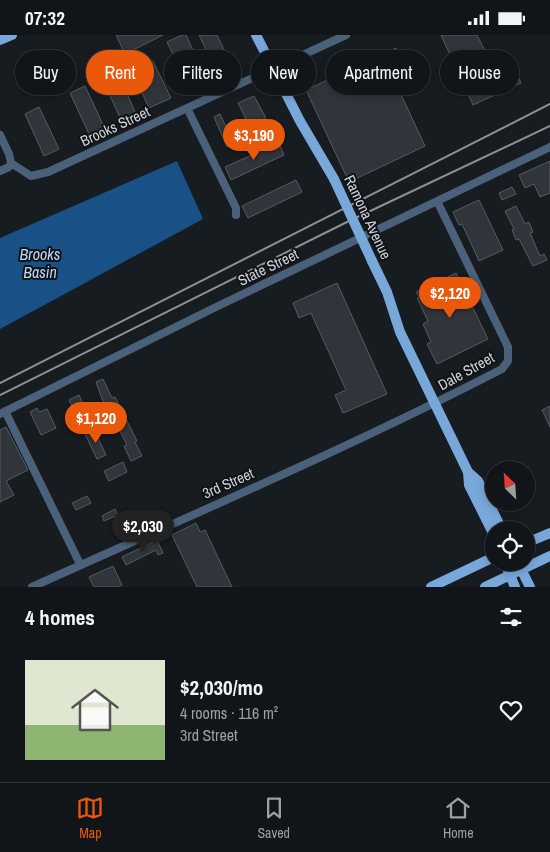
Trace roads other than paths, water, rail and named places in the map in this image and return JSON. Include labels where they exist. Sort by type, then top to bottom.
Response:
[{"type":"main road","points":[[0,40],[12,35]]},
{"type":"main road","name":"Ramona Avenue","points":[[256,35],[264,50]]},
{"type":"main road","name":"Ramona Avenue","points":[[286,95],[334,179],[387,292],[400,332],[468,472],[469,485],[487,521]]},
{"type":"main road","name":"Ramona Avenue","points":[[468,472],[478,481],[498,521]]},
{"type":"main road","points":[[535,539],[550,533]]},
{"type":"main road","points":[[535,561],[550,556]]},
{"type":"main road","points":[[431,587],[485,561]]},
{"type":"main road","points":[[508,571],[515,587]]},
{"type":"main road","points":[[485,587],[514,571]]},
{"type":"main road","points":[[522,571],[530,587]]},
{"type":"street","name":"Brooks Street","points":[[314,50],[346,35]]},
{"type":"street","name":"Brooks Street","points":[[11,163],[31,175],[48,172],[251,79]]},
{"type":"street","points":[[187,108],[236,208],[236,215]]},
{"type":"street","points":[[0,135],[11,163],[9,167],[0,171]]},
{"type":"street","name":"State Street","points":[[2,413],[216,307],[550,147]]},
{"type":"street","name":"Dale Street","points":[[435,404],[502,369],[508,361],[508,347],[437,201]]},
{"type":"street","name":"3rd Street","points":[[32,587],[342,448],[435,404]]},
{"type":"street","points":[[2,413],[80,564]]},
{"type":"water","name":"Brooks Basin","points":[[177,161],[203,219],[0,329],[0,238]]},
{"type":"railway","points":[[0,383],[550,104]]},
{"type":"railway","points":[[0,395],[347,222],[550,126]]}]
